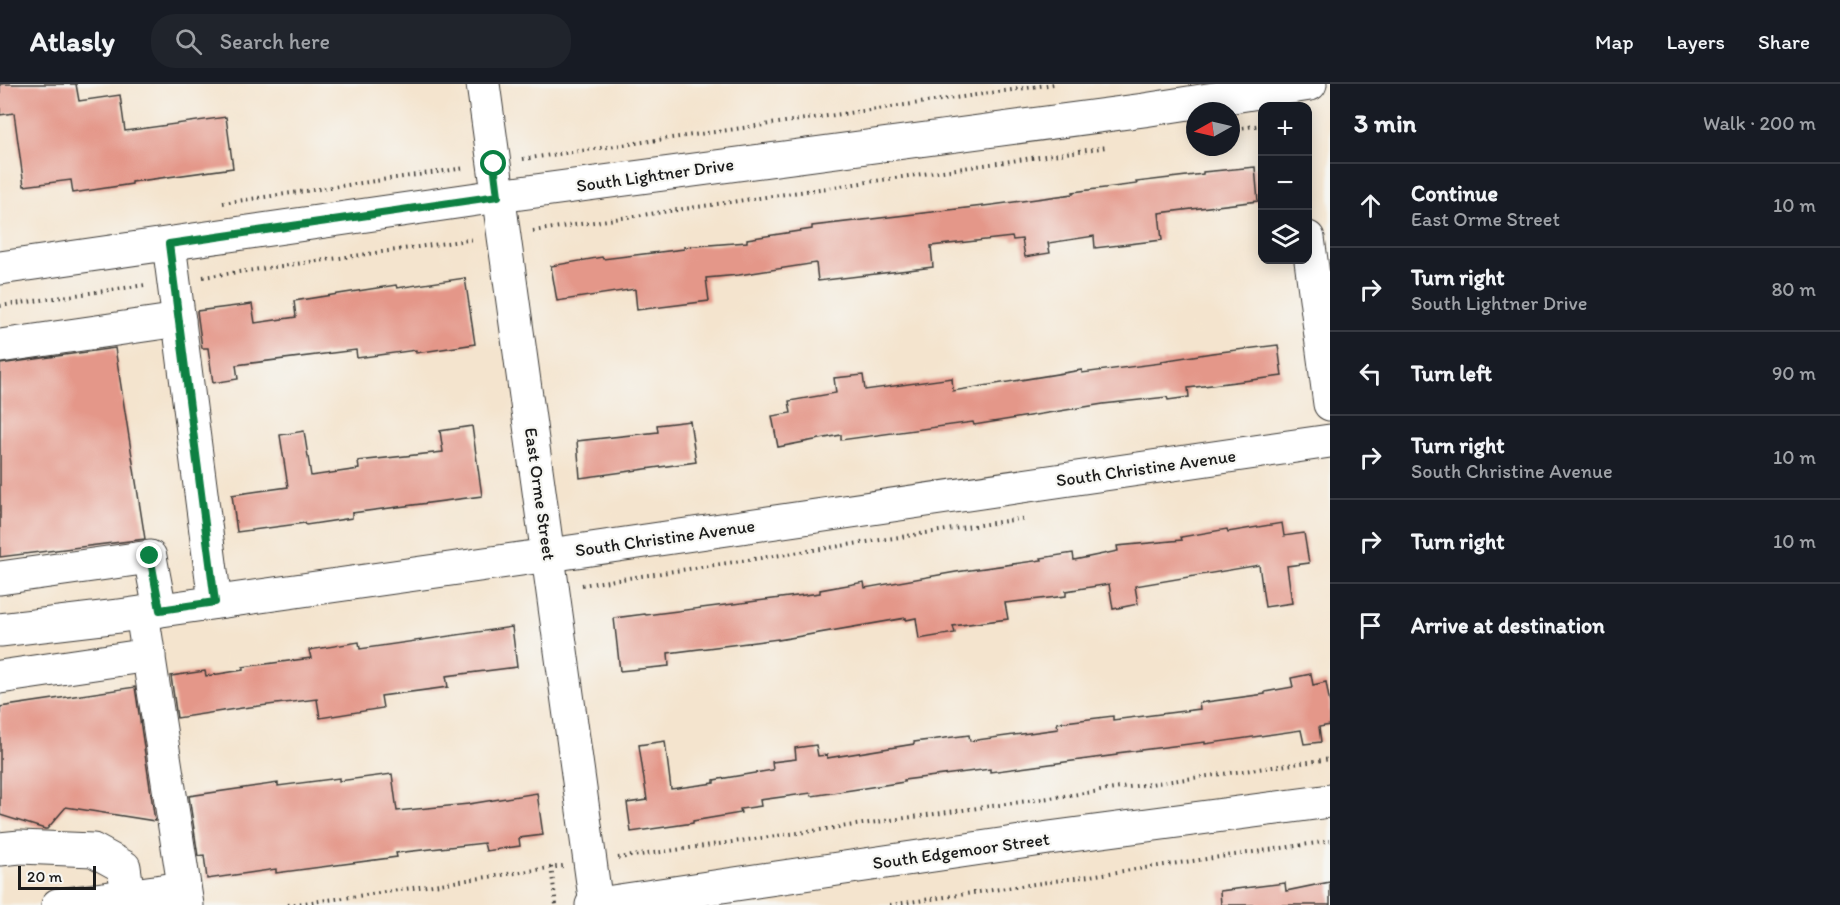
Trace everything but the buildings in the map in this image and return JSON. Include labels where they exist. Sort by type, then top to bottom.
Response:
[{"type":"street","name":"East Orme Street","points":[[483,84],[595,905]]},
{"type":"street","name":"South Lightner Drive","points":[[0,268],[498,196],[1132,112],[1296,93]]},
{"type":"street","points":[[169,244],[215,602]]},
{"type":"street","points":[[1311,264],[1330,404]]},
{"type":"street","points":[[0,346],[179,320]]},
{"type":"street","name":"South Christine Avenue","points":[[10,629],[548,555],[1330,441]]},
{"type":"street","points":[[0,578],[150,556],[149,655],[185,897],[128,896],[58,905]]},
{"type":"street","points":[[10,629],[13,675],[149,655]]},
{"type":"street","name":"South Edgemoor Street","points":[[595,905],[1026,842],[1330,801]]},
{"type":"street","points":[[0,849],[20,846],[93,850],[124,867],[128,896]]},
{"type":"path","points":[[522,159],[1054,84]]},
{"type":"path","points":[[1240,128],[1258,126]]},
{"type":"path","points":[[0,306],[1113,147]]},
{"type":"path","points":[[581,585],[1031,517]]},
{"type":"path","points":[[288,905],[1330,759]]},
{"type":"path","points":[[890,905],[1330,841]]},
{"type":"path","points":[[551,867],[556,905]]},
{"type":"route","points":[[150,556],[160,610],[215,602],[169,244],[498,196],[494,164]]}]
